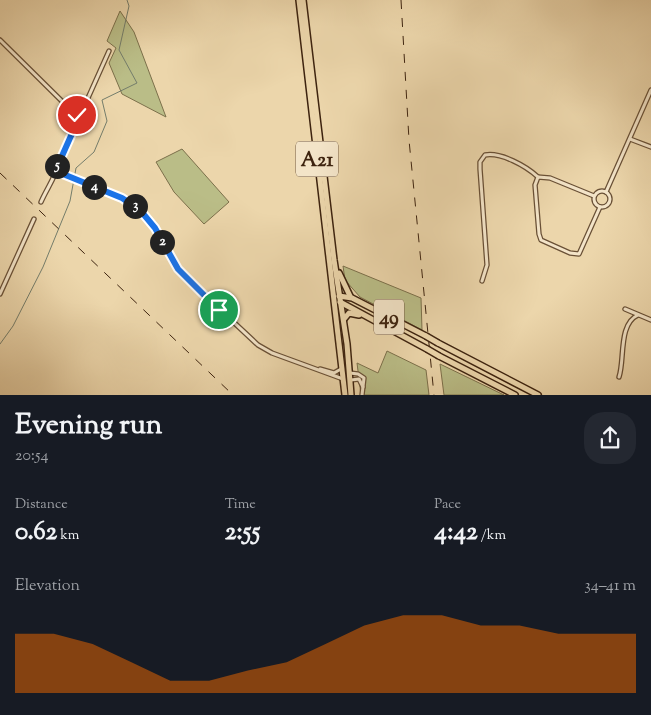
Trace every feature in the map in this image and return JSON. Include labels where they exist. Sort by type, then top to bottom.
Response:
[{"type":"highway","name":"A21","points":[[299,0],[309,65],[345,395]]},
{"type":"highway","name":"A21","points":[[302,10],[303,0]]},
{"type":"highway","name":"A21","points":[[327,220],[344,321],[352,395]]},
{"type":"highway","name":"49","points":[[334,260],[346,291],[352,298]]},
{"type":"highway","name":"49","points":[[334,298],[340,296],[352,298],[538,395]]},
{"type":"highway","name":"49","points":[[334,298],[427,350],[515,395]]},
{"type":"highway","name":"49","points":[[344,321],[350,313],[374,320]]},
{"type":"highway","points":[[343,378],[350,376]]},
{"type":"street","points":[[0,40],[78,116]]},
{"type":"street","points":[[41,202],[51,179],[58,171],[58,163],[109,51]]},
{"type":"street","points":[[606,192],[651,90]]},
{"type":"street","points":[[630,139],[651,147]]},
{"type":"street","points":[[482,281],[487,265],[480,169],[482,157],[494,155],[527,168],[538,177],[550,178],[594,196]]},
{"type":"street","points":[[58,171],[69,178],[122,198],[140,210],[155,228],[178,269],[249,339],[268,351],[343,378]]},
{"type":"street","points":[[538,177],[535,185],[539,234],[545,242],[570,253],[579,254],[600,207],[609,202],[609,196],[606,192]]},
{"type":"street","points":[[600,207],[594,202],[594,196],[598,192],[606,192]]},
{"type":"street","points":[[0,294],[34,219]]},
{"type":"street","points":[[625,309],[651,320]]},
{"type":"street","points":[[618,376],[624,338],[632,319],[638,315]]},
{"type":"street","points":[[312,368],[335,373],[342,368]]},
{"type":"street","points":[[350,376],[363,378],[362,395]]},
{"type":"green space","points":[[120,11],[134,32],[166,117],[122,94],[109,63],[116,48],[107,41]]},
{"type":"green space","points":[[182,149],[229,202],[204,224],[174,192],[156,162]]},
{"type":"green space","points":[[343,266],[421,298],[422,330],[360,297],[345,280]]},
{"type":"green space","points":[[387,351],[426,370],[429,395],[361,395],[357,363],[378,373]]},
{"type":"green space","points":[[440,364],[504,395],[444,395]]},
{"type":"waterway","points":[[0,344],[13,326],[43,267],[70,201],[76,168],[94,152],[107,121],[102,100],[137,83],[119,50],[129,6],[127,0]]},
{"type":"railway","points":[[401,0],[409,140],[434,395]]},
{"type":"railway","points":[[0,173],[233,395]]},
{"type":"route","points":[[77,115],[78,120],[58,165],[58,172],[122,198],[140,210],[155,228],[178,269],[219,310]]}]
